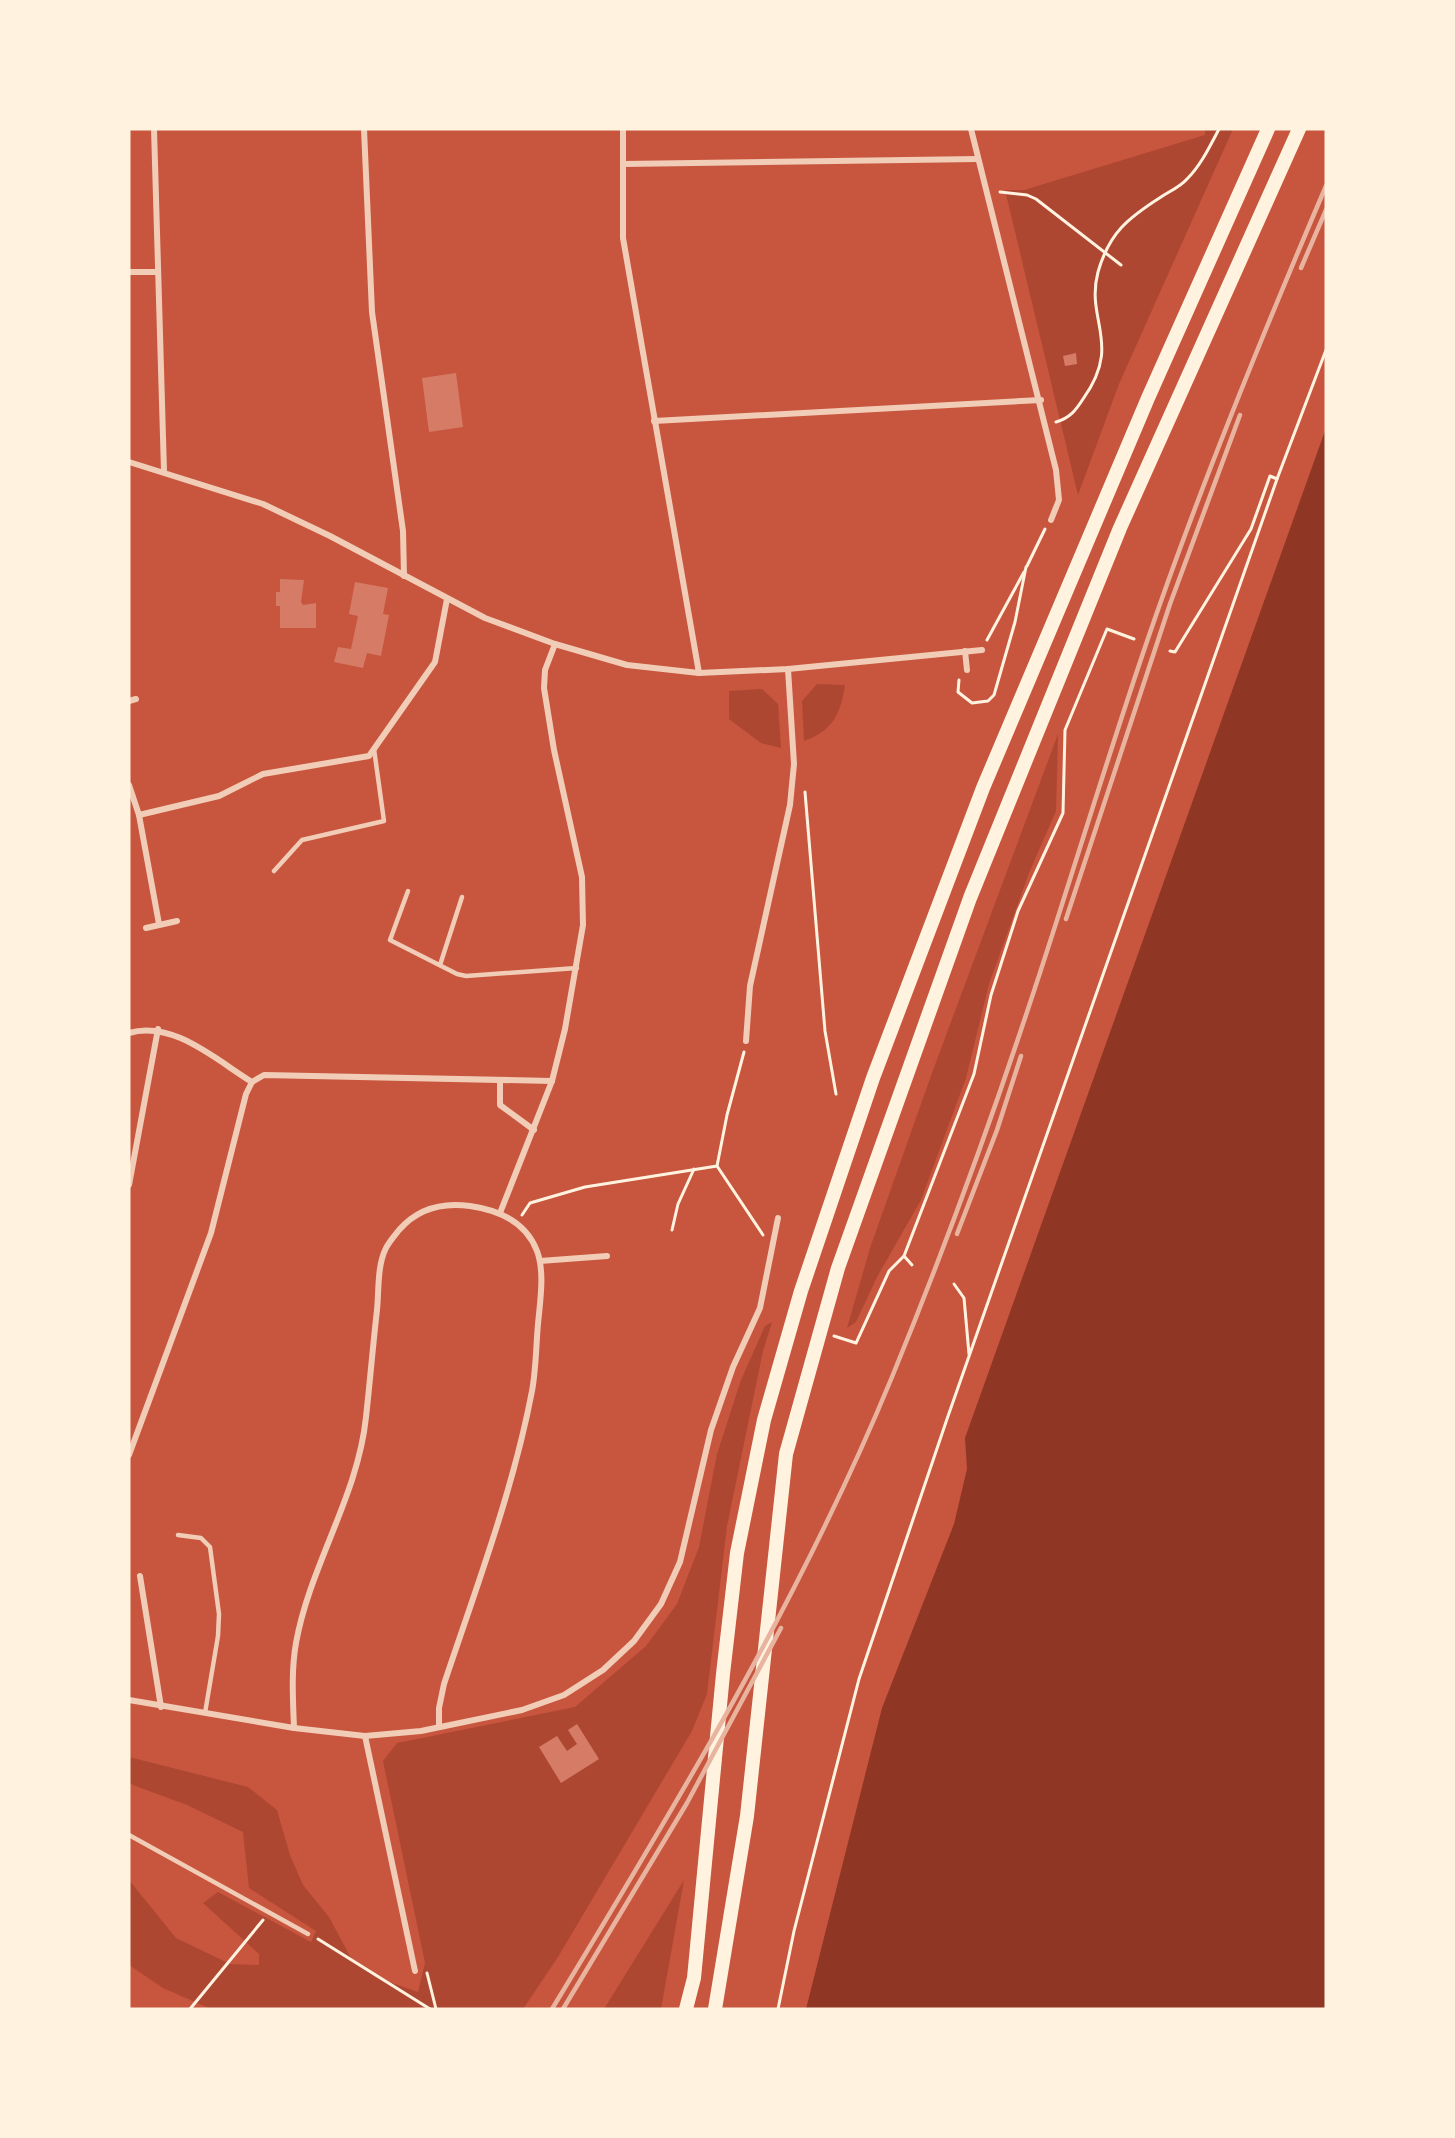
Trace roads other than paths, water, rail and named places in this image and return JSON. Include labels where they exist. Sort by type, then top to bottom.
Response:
[{"type":"highway","points":[[686,2009],[694,1978],[737,1552],[764,1420],[801,1290],[873,1078],[983,788],[1148,398],[1268,129]]},
{"type":"highway","points":[[715,2009],[747,1816],[786,1454],[838,1268],[975,887],[1120,528],[1299,129]]},
{"type":"street","points":[[154,129],[164,471]]},
{"type":"street","points":[[364,129],[372,312],[403,531],[404,576]]},
{"type":"street","points":[[622,129],[623,238],[699,673]]},
{"type":"street","points":[[971,129],[1041,400],[1059,500],[1051,520]]},
{"type":"street","points":[[623,164],[978,159]]},
{"type":"street","points":[[129,272],[157,272]]},
{"type":"street","points":[[654,421],[1041,400]]},
{"type":"street","points":[[129,462],[164,471],[263,504],[330,536],[485,618],[555,644],[627,665],[699,673],[788,669],[982,650]]},
{"type":"street","points":[[139,815],[219,796],[263,774],[369,756],[435,662],[447,599]]},
{"type":"street","points":[[500,1213],[552,1081],[584,925],[582,877],[554,750],[544,688],[545,670],[555,644]]},
{"type":"street","points":[[965,651],[967,670]]},
{"type":"street","points":[[746,1041],[750,986],[790,805],[794,764],[788,669]]},
{"type":"street","points":[[129,785],[139,815],[159,924]]},
{"type":"street","points":[[146,928],[177,921]]},
{"type":"street","points":[[129,1033],[158,1029],[177,1036],[252,1082]]},
{"type":"street","points":[[129,1185],[158,1029]]},
{"type":"street","points":[[129,1455],[211,1233],[246,1094],[252,1082],[264,1075],[552,1081]]},
{"type":"street","points":[[500,1080],[501,1105],[534,1130]]},
{"type":"street","points":[[294,1728],[293,1683],[296,1643],[312,1587],[350,1485],[366,1420],[379,1279],[385,1250],[399,1229],[416,1214],[436,1206],[454,1204],[500,1213],[516,1222],[536,1249],[540,1262],[540,1300],[532,1389],[513,1473],[444,1684],[439,1708],[439,1727]]},
{"type":"street","points":[[129,1700],[294,1728],[365,1736],[439,1727],[522,1710],[564,1695],[603,1670],[634,1641],[661,1604],[680,1562],[711,1430],[733,1367],[760,1308],[778,1218]]},
{"type":"street","points":[[540,1262],[607,1256]]},
{"type":"street","points":[[140,1576],[161,1707]]},
{"type":"street","points":[[365,1736],[415,1971]]},
{"type":"lane","points":[[274,871],[302,840],[384,821],[374,749]]},
{"type":"lane","points":[[408,891],[390,940],[440,966],[466,976],[577,968]]},
{"type":"lane","points":[[440,966],[462,897]]},
{"type":"lane","points":[[178,1535],[201,1538],[210,1547],[219,1614],[218,1636],[205,1714]]},
{"type":"lane","points":[[129,1835],[308,1934]]},
{"type":"railway","points":[[552,2009],[690,1778],[777,1620],[818,1540],[892,1377],[993,1111],[1142,656],[1179,551],[1240,394],[1326,186]]},
{"type":"railway","points":[[1301,268],[1326,210]]},
{"type":"railway","points":[[1066,919],[1170,604],[1240,415]]},
{"type":"railway","points":[[957,1234],[997,1130],[1021,1056]]},
{"type":"railway","points":[[563,2009],[687,1803],[781,1628]]}]
